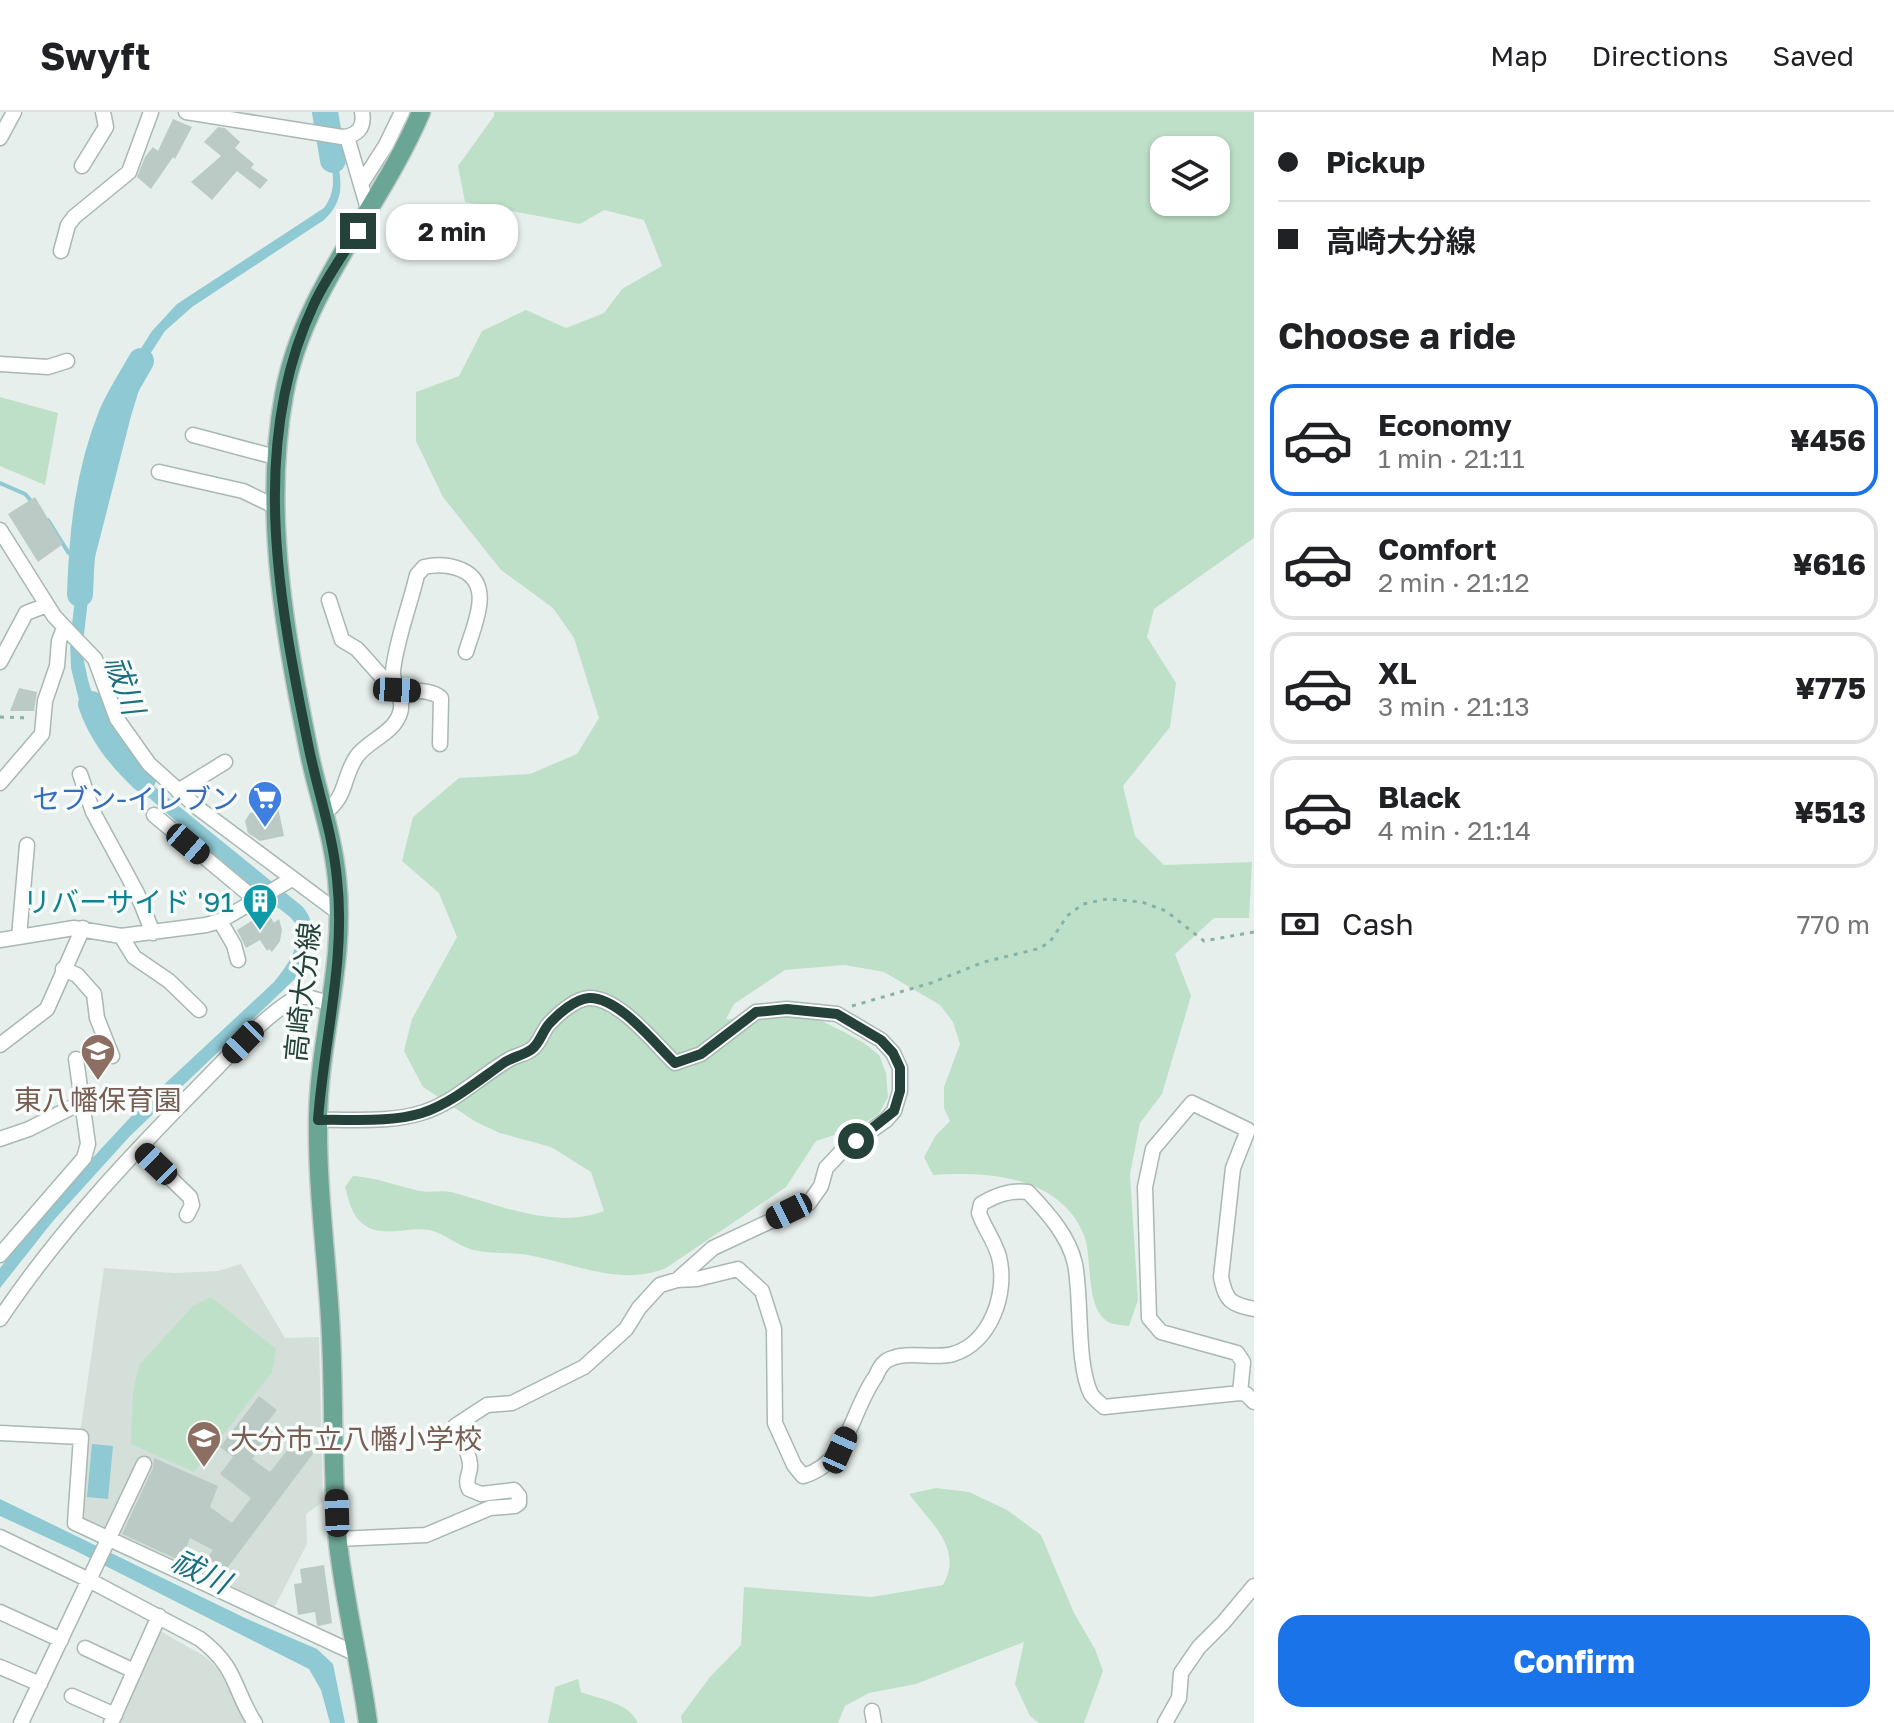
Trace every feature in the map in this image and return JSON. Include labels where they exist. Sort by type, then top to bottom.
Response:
[{"type":"main road","name":"高崎大分線","points":[[368,1723],[354,1653],[338,1539],[332,1349],[318,1120],[321,1073],[337,973],[339,913],[333,849],[295,678],[284,606],[274,506],[275,457],[284,390],[304,326],[321,288],[397,163],[421,112]]},
{"type":"street","points":[[0,138],[14,112]]},
{"type":"street","points":[[82,166],[106,127],[103,112]]},
{"type":"street","points":[[61,251],[68,225],[74,217],[129,172],[151,112]]},
{"type":"street","points":[[186,112],[344,137],[361,128],[364,123],[362,112]]},
{"type":"street","points":[[361,184],[386,145],[402,112]]},
{"type":"street","points":[[344,137],[369,212]]},
{"type":"street","points":[[0,364],[48,367],[67,361]]},
{"type":"street","points":[[193,435],[275,457]]},
{"type":"street","points":[[159,472],[243,491],[274,506]]},
{"type":"street","points":[[0,530],[47,605],[99,667],[107,697],[122,728],[149,764],[288,881],[339,913]]},
{"type":"street","points":[[324,813],[335,806],[342,795],[360,753],[399,717],[402,705],[393,670],[417,575],[424,567],[439,565],[456,568],[471,575],[478,584],[481,598],[466,652]]},
{"type":"street","points":[[329,600],[342,640],[357,649],[386,682],[397,690],[431,692],[441,698],[440,744]]},
{"type":"street","points":[[0,662],[26,613],[47,605]]},
{"type":"street","points":[[0,783],[39,739],[44,729],[45,701],[57,666],[59,641],[66,630]]},
{"type":"street","points":[[178,791],[225,762]]},
{"type":"street","points":[[80,774],[93,812],[137,893],[153,933]]},
{"type":"street","points":[[154,815],[259,898]]},
{"type":"street","points":[[19,937],[27,845]]},
{"type":"street","points":[[0,940],[83,928],[121,936],[206,925],[220,921],[288,881]]},
{"type":"street","points":[[220,921],[234,945],[238,960]]},
{"type":"street","points":[[0,1045],[47,1009],[83,928]]},
{"type":"street","points":[[121,936],[134,957],[169,981],[199,1010]]},
{"type":"street","points":[[63,969],[77,975],[94,994],[97,1018],[112,1056]]},
{"type":"street","points":[[0,1319],[21,1288],[139,1148],[243,1042],[288,1003],[304,996],[332,1004]]},
{"type":"street","points":[[318,1120],[388,1118],[422,1113],[465,1091],[509,1059],[528,1052],[549,1024],[572,1005],[588,998],[607,1001],[624,1013],[675,1063],[701,1054],[756,1012],[787,1009],[837,1014],[881,1040],[893,1053],[900,1068],[900,1091],[894,1111],[841,1152],[826,1168],[821,1186],[809,1203],[713,1248],[677,1280]]},
{"type":"street","points":[[0,1253],[84,1158],[88,1144],[76,1059]]},
{"type":"street","points":[[0,1139],[29,1129],[82,1102]]},
{"type":"street","points":[[1240,1393],[1243,1362],[1237,1353],[1161,1332],[1149,1318],[1145,1187],[1153,1149],[1192,1103],[1248,1130],[1233,1168],[1221,1277],[1224,1293],[1232,1303],[1254,1309]]},
{"type":"street","points":[[139,1148],[190,1197],[192,1205],[187,1215]]},
{"type":"street","points":[[338,1539],[426,1535],[490,1508],[515,1506],[519,1503],[519,1496],[514,1490],[481,1494],[469,1489],[466,1480],[469,1458],[455,1426],[487,1405],[512,1403],[584,1367],[626,1329],[639,1308],[660,1285],[738,1269],[762,1291],[774,1329],[775,1423],[794,1465],[803,1476],[816,1472],[840,1450],[871,1381],[886,1361],[906,1356],[953,1354],[984,1332],[995,1316],[1000,1262],[979,1213],[981,1204],[1016,1191],[1028,1192],[1047,1212],[1067,1241],[1075,1262],[1085,1372],[1092,1395],[1104,1407],[1240,1393],[1246,1394],[1254,1402]]},
{"type":"street","points":[[0,1433],[81,1437],[75,1523],[106,1542],[354,1653]]},
{"type":"street","points":[[21,1723],[144,1464]]},
{"type":"street","points":[[0,1537],[91,1576],[216,1652],[230,1669],[249,1721]]},
{"type":"street","points":[[1165,1723],[1179,1698],[1181,1673],[1199,1647],[1254,1586]]},
{"type":"street","points":[[0,1612],[61,1640]]},
{"type":"street","points":[[72,1696],[113,1719],[159,1616]]},
{"type":"street","points":[[85,1648],[134,1671]]},
{"type":"street","points":[[0,1667],[40,1684]]},
{"type":"path","points":[[0,717],[43,718]]},
{"type":"path","points":[[837,1014],[853,1005],[931,983],[984,962],[1041,948],[1052,939],[1067,916],[1083,904],[1107,899],[1142,902],[1166,911],[1204,941],[1254,932]]},
{"type":"shaded area","name":"大分市立八幡小学校","points":[[241,1264],[285,1338],[319,1337],[323,1502],[306,1514],[307,1544],[274,1608],[80,1519],[89,1436],[80,1434],[104,1268],[174,1273],[218,1271]]},
{"type":"shaded area","points":[[160,1631],[206,1657],[218,1669],[229,1683],[246,1723],[119,1723]]},
{"type":"green space","points":[[494,112],[1254,112],[1254,538],[1154,609],[1147,637],[1176,683],[1170,727],[1123,786],[1135,836],[1164,865],[1252,862],[1249,918],[1214,918],[1175,954],[1191,996],[1162,1094],[1140,1123],[1130,1174],[1138,1300],[1129,1326],[1110,1323],[1096,1307],[1084,1235],[1073,1215],[1058,1200],[1020,1181],[976,1174],[933,1175],[924,1157],[936,1135],[950,1121],[944,1108],[944,1087],[960,1044],[953,1022],[940,1005],[884,972],[845,965],[785,970],[734,1004],[726,1019],[793,1016],[820,1020],[864,1043],[879,1055],[886,1073],[888,1097],[879,1114],[856,1128],[816,1141],[786,1187],[666,1268],[632,1275],[597,1272],[528,1255],[467,1248],[429,1230],[379,1231],[363,1224],[353,1212],[345,1187],[353,1176],[420,1191],[451,1192],[547,1217],[585,1216],[604,1211],[591,1172],[551,1147],[500,1133],[476,1122],[423,1087],[404,1051],[412,1019],[457,937],[439,893],[402,861],[413,817],[459,778],[530,774],[577,754],[599,718],[574,638],[553,608],[501,570],[443,497],[416,441],[416,392],[459,376],[482,331],[526,310],[566,328],[604,313],[622,289],[662,266],[644,220],[604,210],[580,224],[465,202],[458,166]]},
{"type":"green space","points":[[0,397],[58,413],[45,485],[0,466]]},
{"type":"green space","points":[[211,1297],[276,1349],[272,1372],[194,1472],[131,1444],[133,1392],[139,1365],[193,1306]]},
{"type":"green space","points":[[936,1488],[969,1492],[1007,1510],[1041,1535],[1103,1671],[1084,1723],[1039,1723],[1030,1716],[1015,1684],[1024,1642],[916,1684],[869,1693],[845,1706],[838,1723],[682,1723],[681,1716],[710,1677],[741,1645],[744,1587],[872,1597],[943,1585],[950,1560],[947,1548],[935,1526],[909,1494]]},
{"type":"green space","points":[[578,1679],[581,1692],[621,1706],[638,1723],[548,1723],[555,1687]]},
{"type":"water","points":[[326,141],[333,142],[340,174],[340,193],[332,211],[324,220],[192,307],[165,331],[150,354],[91,573],[82,652],[107,742],[144,778],[303,907],[312,925],[310,951],[297,977],[130,1136],[53,1221],[0,1288],[0,1268],[43,1214],[140,1107],[274,982],[295,949],[297,925],[290,917],[115,769],[118,766],[93,738],[83,716],[71,668],[70,641],[87,531],[133,361],[152,331],[177,304],[324,208],[333,184]]},
{"type":"water","points":[[92,1444],[113,1446],[108,1499],[87,1497]]},
{"type":"water","points":[[0,1499],[245,1618],[317,1649],[333,1664],[345,1723],[330,1723],[321,1690],[309,1669],[0,1516]]},
{"type":"building","points":[[173,119],[192,127],[175,159],[173,157],[151,189],[137,177],[153,147],[158,151]]},
{"type":"building","points":[[218,127],[225,128],[240,142],[235,148],[254,164],[251,168],[268,180],[260,189],[237,171],[212,200],[191,182],[221,156],[204,142]]},
{"type":"building","points":[[35,497],[63,544],[38,562],[8,514]]},
{"type":"building","points":[[19,688],[37,692],[34,711],[10,711]]},
{"type":"building","name":"セブン-イレブン","points":[[278,807],[284,836],[260,841],[248,833],[245,821],[250,813]]},
{"type":"building","name":"リバーサイド '91","points":[[267,911],[274,923],[279,919],[282,930],[280,941],[272,952],[267,951],[260,940],[246,948],[237,930]]},
{"type":"building","points":[[259,1396],[277,1410],[255,1438],[263,1445],[252,1459],[270,1472],[297,1438],[315,1451],[225,1571],[207,1558],[213,1550],[190,1538],[181,1561],[122,1534],[153,1468],[154,1458],[218,1486],[210,1507],[232,1523],[251,1498],[220,1474],[233,1457],[220,1447]]},
{"type":"building","points":[[324,1565],[332,1623],[319,1626],[315,1612],[298,1615],[294,1584],[302,1583],[300,1569]]},
{"type":"waterway","name":"祓川","points":[[325,112],[333,160]]},
{"type":"waterway","name":"祓川","points":[[80,594],[82,548],[97,459],[114,409],[141,361]]},
{"type":"waterway","points":[[0,483],[25,494],[32,502]]},
{"type":"waterway","points":[[48,520],[68,552],[81,565]]},
{"type":"waterway","name":"祓川","points":[[91,704],[112,744],[143,779]]},
{"type":"place","name":"セブン-イレブン","points":[[265,829]]},
{"type":"place","name":"リバーサイド '91","points":[[260,932]]},
{"type":"place","name":"東八幡保育園","points":[[98,1082]]},
{"type":"place","name":"大分市立八幡小学校","points":[[204,1469]]},
{"type":"route","points":[[358,231],[321,288],[293,357],[284,390],[275,457],[274,506],[284,606],[301,710],[337,879],[337,973],[321,1073],[318,1120],[388,1118],[422,1113],[465,1091],[509,1059],[528,1052],[549,1024],[572,1005],[588,998],[607,1001],[624,1013],[675,1063],[701,1054],[756,1012],[787,1009],[837,1014],[881,1040],[893,1053],[900,1068],[900,1091],[894,1111],[856,1141]]}]
